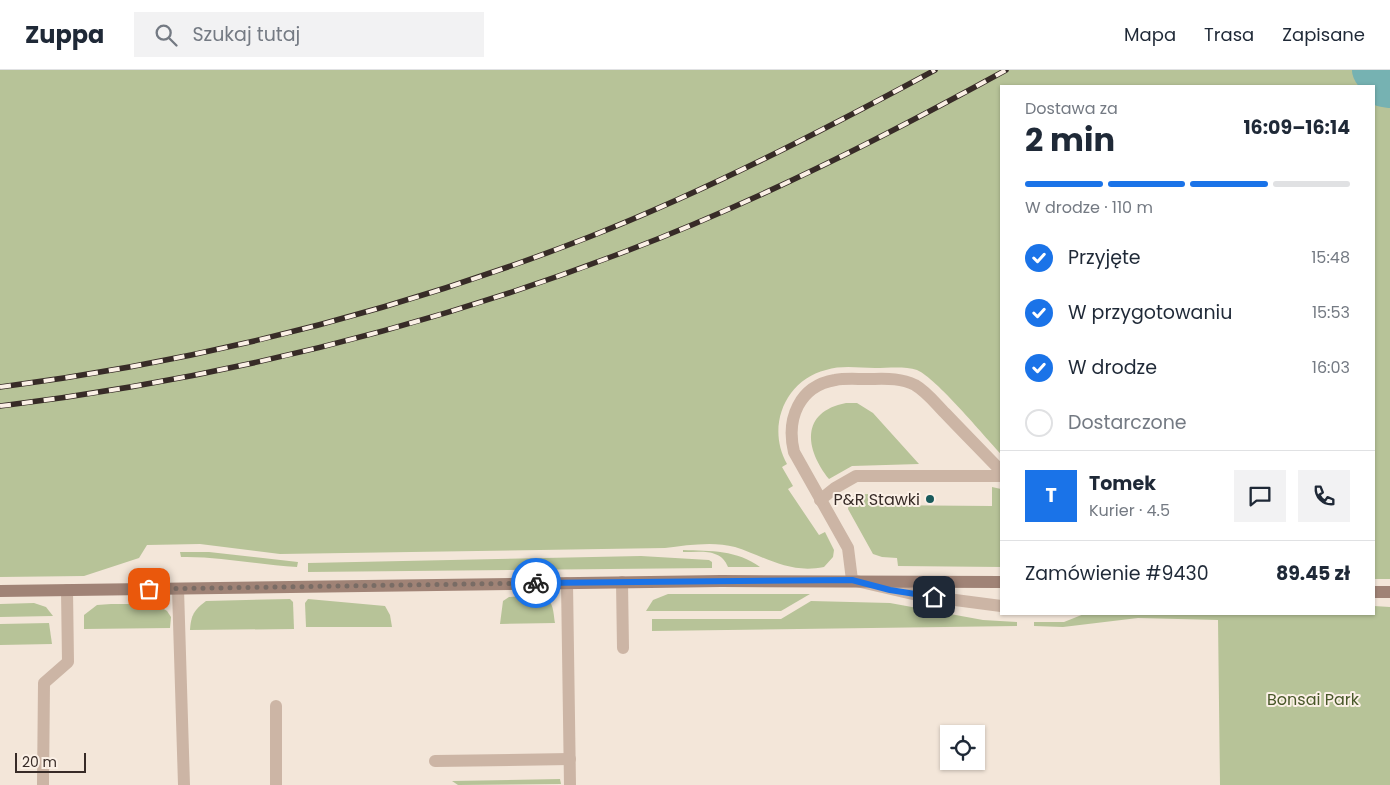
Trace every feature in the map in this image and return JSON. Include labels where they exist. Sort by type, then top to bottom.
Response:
[{"type":"main road","points":[[0,591],[622,582],[852,580],[1000,582]]},
{"type":"main road","points":[[1375,592],[1390,592]]},
{"type":"lane","points":[[1000,470],[923,391],[914,385],[894,379],[836,380],[810,390],[800,402],[792,418],[791,440],[794,452],[848,548],[852,580],[917,595],[1000,606]]},
{"type":"lane","points":[[820,500],[845,481],[856,476],[1000,476]]},
{"type":"lane","points":[[622,582],[623,648]]},
{"type":"lane","points":[[567,583],[570,785]]},
{"type":"lane","points":[[178,589],[184,785]]},
{"type":"lane","points":[[43,785],[44,683],[68,662],[67,590]]},
{"type":"lane","points":[[276,706],[276,785]]},
{"type":"lane","points":[[435,761],[570,759]]},
{"type":"green space","points":[[0,70],[1390,70],[1390,579],[1375,579],[1375,85],[1000,85],[1000,453],[936,384],[917,370],[844,367],[832,368],[812,375],[790,394],[783,407],[778,435],[781,450],[787,464],[782,467],[793,486],[788,489],[819,535],[825,532],[834,550],[833,557],[824,567],[811,569],[789,566],[735,547],[718,544],[665,548],[280,554],[200,544],[147,545],[139,558],[84,576],[0,577]]},
{"type":"green space","points":[[846,403],[857,403],[873,413],[919,464],[852,466],[829,479],[815,456],[811,433],[814,423],[821,414]]},
{"type":"green space","points":[[992,487],[1000,489],[1000,567],[898,566],[897,558],[873,554],[848,509],[850,499],[856,495],[868,494],[868,505],[992,506]]},
{"type":"green space","points":[[683,550],[714,551],[733,554],[751,561],[760,567],[728,567],[725,561],[715,554],[709,552],[683,552]]},
{"type":"green space","points":[[180,552],[209,552],[298,562],[297,567],[282,566],[210,558],[181,557]]},
{"type":"green space","points":[[641,556],[709,560],[712,562],[712,568],[308,572],[308,563]]},
{"type":"green space","points":[[668,594],[810,594],[781,611],[646,611],[653,600]]},
{"type":"green space","points":[[540,595],[545,597],[550,603],[555,623],[500,624],[503,601],[509,597]]},
{"type":"green space","points":[[290,599],[293,602],[294,629],[190,630],[194,613],[206,601]]},
{"type":"green space","points":[[308,599],[385,606],[390,615],[392,627],[306,627],[305,603]]},
{"type":"green space","points":[[811,601],[890,603],[983,620],[1017,622],[1017,626],[652,631],[652,619],[781,619]]},
{"type":"green space","points":[[34,603],[46,607],[53,616],[0,617],[0,604]]},
{"type":"green space","points":[[156,604],[167,611],[171,617],[170,628],[84,629],[84,615],[97,605]]},
{"type":"green space","name":"Bonsai Park","points":[[1375,606],[1390,607],[1390,785],[1220,785],[1218,620],[1138,618],[1063,627],[1034,626],[1034,622],[1064,622],[1082,615],[1375,615]]},
{"type":"green space","points":[[49,623],[52,644],[0,645],[0,624]]},
{"type":"green space","points":[[560,779],[561,784],[458,785],[452,781]]},
{"type":"waterway","points":[[1373,70],[1384,86],[1390,87]]},
{"type":"railway","points":[[0,387],[76,376],[225,348],[372,310],[517,264],[633,219],[721,180],[935,70]]},
{"type":"railway","points":[[0,406],[159,382],[238,366],[394,328],[548,280],[673,233],[818,168],[1006,70]]},
{"type":"way so far","points":[[149,589],[536,583]]},
{"type":"place","name":"P&R Stawki","points":[[930,499]]},
{"type":"route","points":[[536,583],[852,580],[890,590],[934,597]]}]
